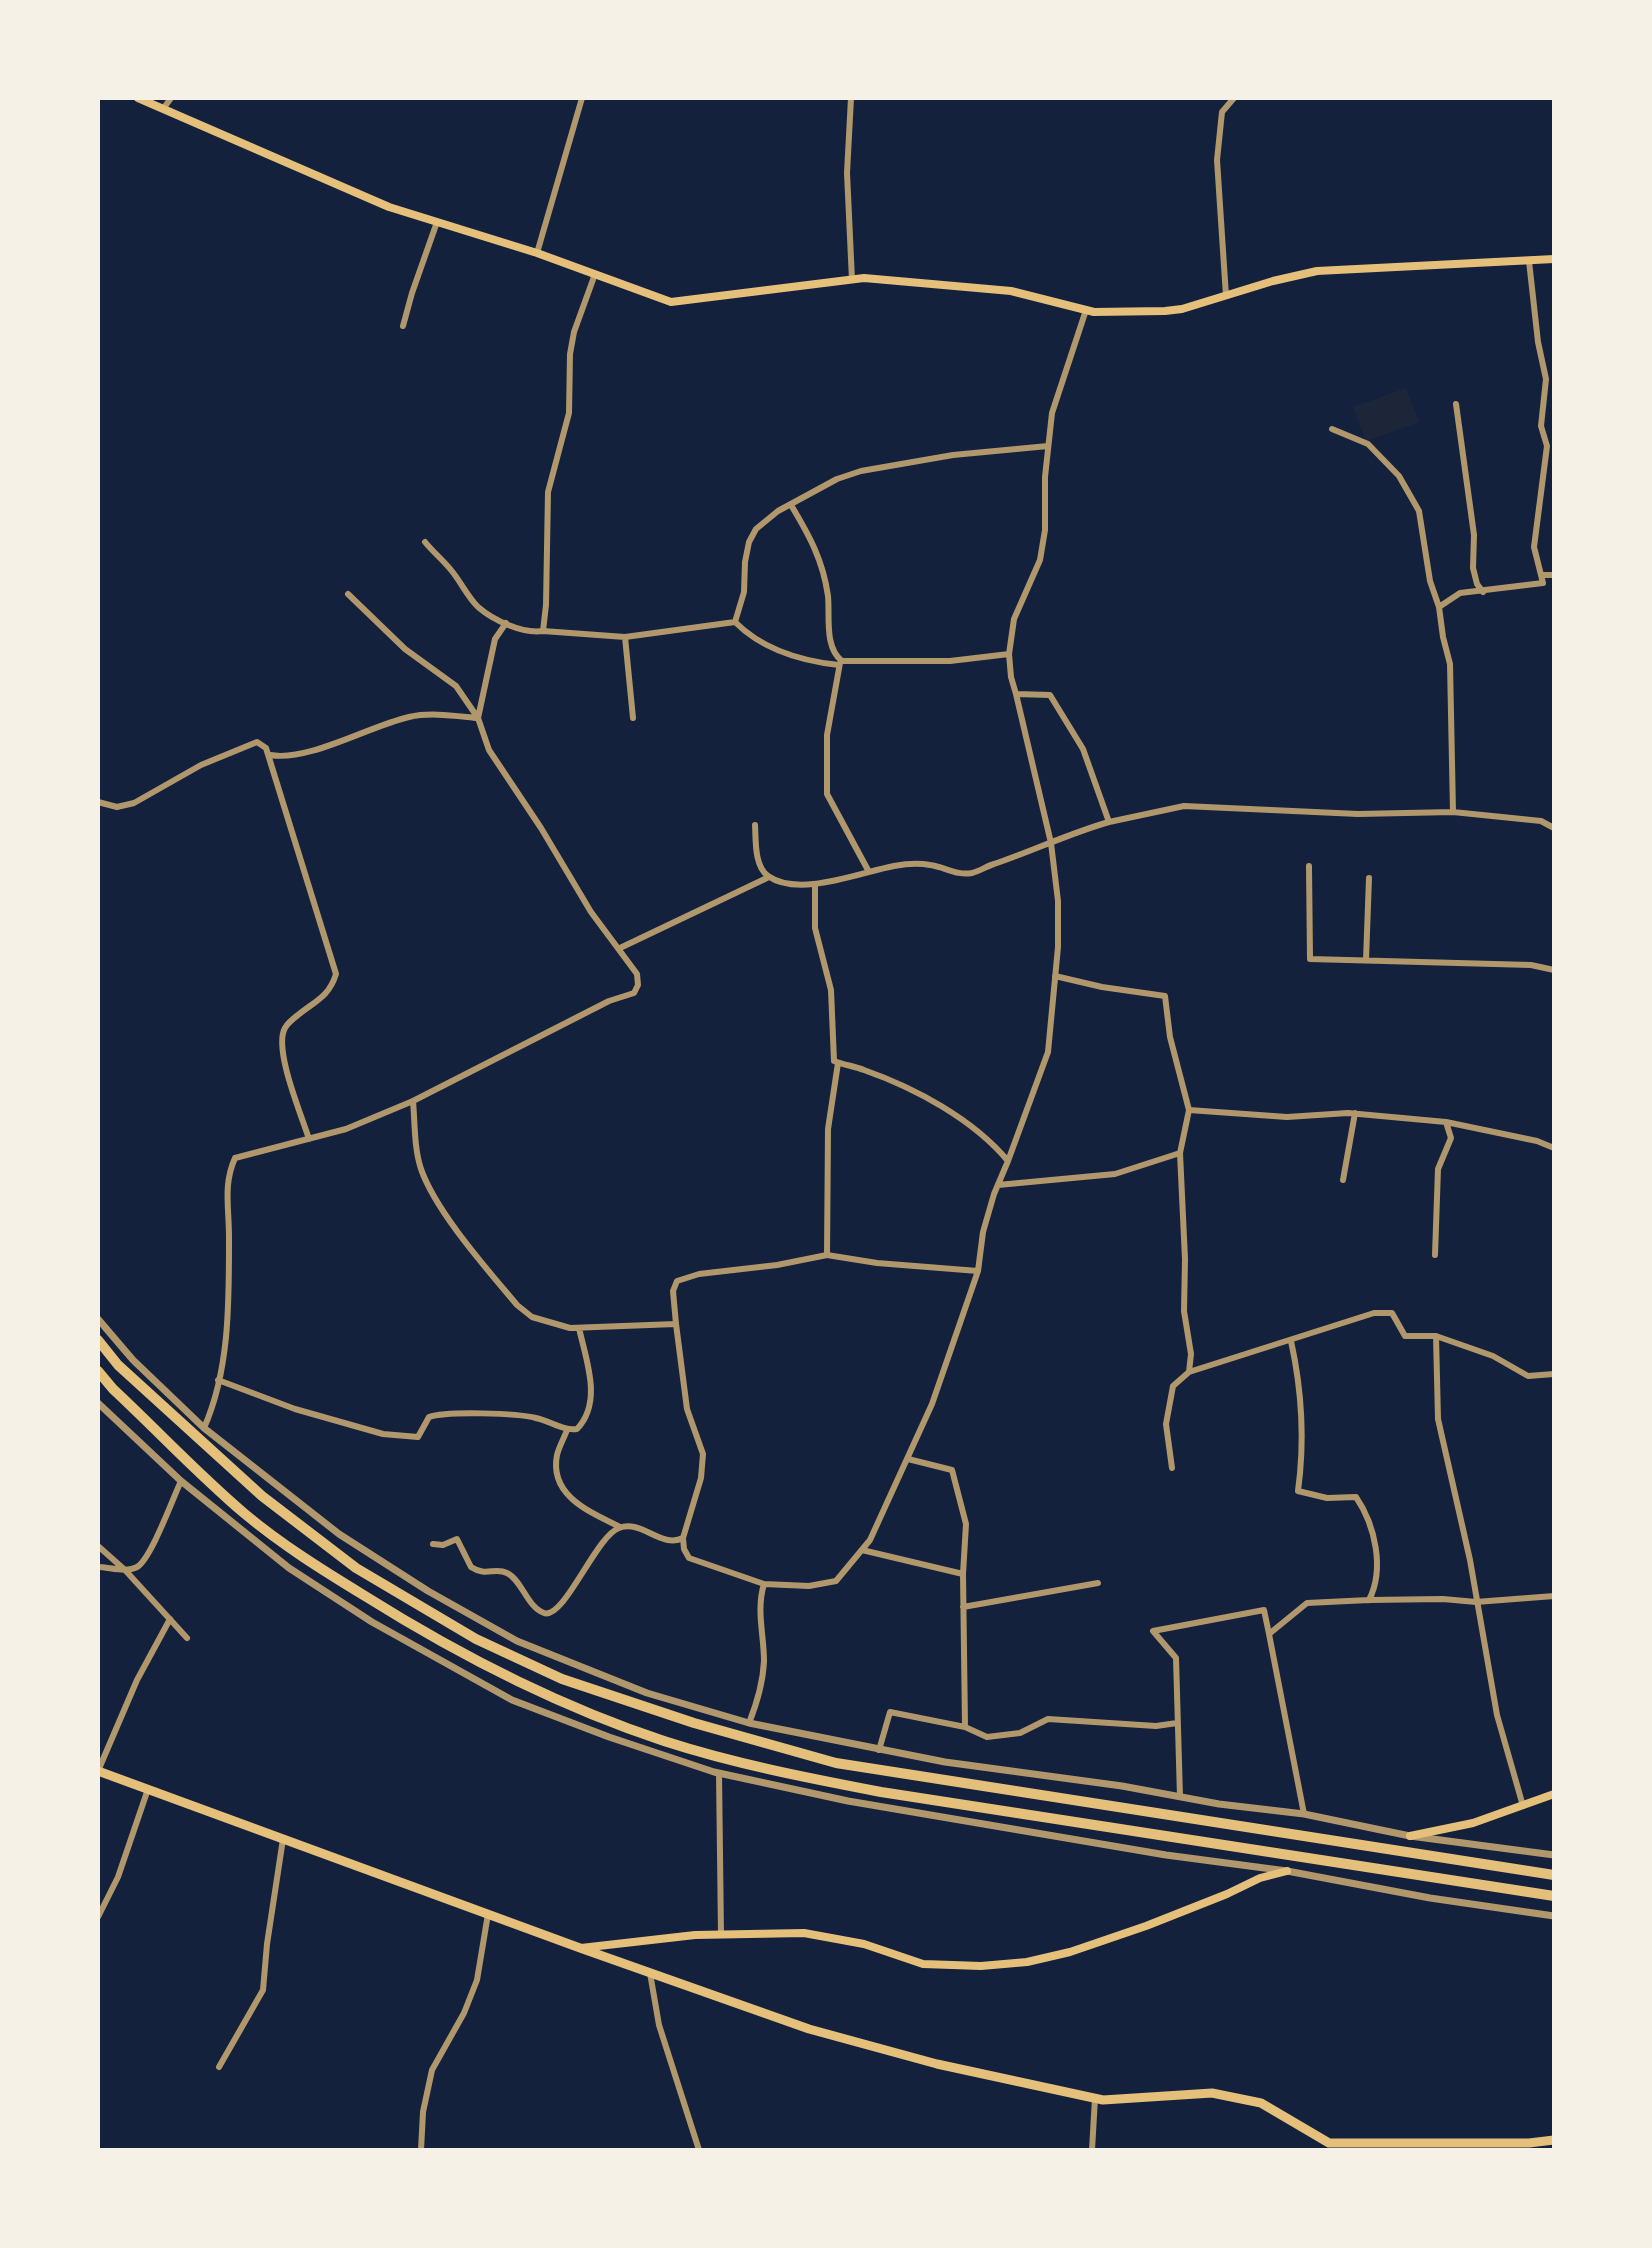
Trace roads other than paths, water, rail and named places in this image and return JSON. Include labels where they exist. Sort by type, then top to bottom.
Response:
[{"type":"highway","points":[[98,1340],[118,1365],[262,1496],[356,1568],[476,1639],[562,1679],[694,1723],[836,1763],[1554,1875]]},
{"type":"highway","points":[[98,1371],[113,1389],[245,1514],[319,1568],[413,1627],[465,1655],[600,1719],[666,1742],[772,1771],[881,1792],[1554,1896]]},
{"type":"main road","points":[[138,98],[389,207],[537,253],[671,302],[864,278],[1011,291],[1086,310],[1165,311],[1317,271],[1554,259]]},
{"type":"main road","points":[[98,1771],[809,2029],[937,2064],[1095,2098],[1212,2093],[1261,2103],[1329,2143],[1409,2147],[1554,2140]]},
{"type":"main road","points":[[1410,1836],[1473,1823],[1554,1794]]},
{"type":"main road","points":[[580,1948],[695,1935],[804,1933],[836,1937],[923,1964],[981,1966],[1027,1962],[1070,1952],[1146,1926],[1260,1878],[1287,1871]]},
{"type":"street","points":[[163,109],[171,98]]},
{"type":"street","points":[[537,253],[582,98]]},
{"type":"street","points":[[851,98],[847,173],[852,280]]},
{"type":"street","points":[[1226,296],[1217,160],[1222,112],[1234,98]]},
{"type":"street","points":[[403,326],[437,222]]},
{"type":"street","points":[[1439,607],[1460,593],[1543,583],[1534,547],[1547,446],[1541,426],[1546,379],[1538,342],[1529,261]]},
{"type":"street","points":[[543,631],[548,492],[569,413],[572,343],[583,302],[595,274]]},
{"type":"street","points":[[978,1271],[877,1263],[827,1255],[686,1277],[677,1281],[673,1291],[687,1409],[703,1454],[701,1478],[683,1538],[689,1558],[764,1584],[809,1586],[836,1581],[870,1540],[932,1404],[978,1271],[983,1232],[998,1185],[1048,1052],[1058,901],[1051,843],[1011,677],[1009,654],[1014,619],[1040,560],[1045,530],[1045,477],[1052,413],[1086,310]]},
{"type":"street","points":[[1456,404],[1474,535],[1473,568],[1477,584],[1483,592]]},
{"type":"street","points":[[1332,429],[1368,444],[1399,476],[1419,511],[1430,581],[1439,607],[1450,664],[1453,812]]},
{"type":"street","points":[[735,622],[744,592],[749,542],[756,529],[837,479],[861,471],[953,455],[1048,446]]},
{"type":"street","points":[[791,505],[815,545],[828,596],[831,645],[840,663],[827,735],[827,794],[869,872]]},
{"type":"street","points":[[425,542],[477,606],[506,623],[527,630],[625,637],[735,622],[763,645],[813,662],[950,661],[1009,654]]},
{"type":"street","points":[[1541,575],[1554,575]]},
{"type":"street","points":[[204,1428],[212,1410],[226,1349],[229,1209],[226,1178],[235,1158],[346,1129],[413,1101],[609,1001],[634,993],[638,985],[637,974],[591,912],[541,828],[489,750],[478,718],[456,686],[405,649],[348,594]]},
{"type":"street","points":[[478,718],[495,639],[506,623]]},
{"type":"street","points":[[625,637],[633,718]]},
{"type":"street","points":[[1016,694],[1050,695],[1083,749],[1109,822]]},
{"type":"street","points":[[270,755],[282,757],[306,751],[410,716],[478,718]]},
{"type":"street","points":[[98,802],[117,807],[134,803],[201,765],[257,742],[266,748],[336,974],[332,988],[320,1001],[297,1015],[285,1028],[282,1038],[282,1053],[309,1139]]},
{"type":"street","points":[[755,825],[756,851],[761,868],[769,877],[804,885],[902,865],[929,864],[957,873],[975,872],[1078,830],[1184,806],[1358,814],[1453,812],[1541,821],[1554,828]]},
{"type":"street","points":[[1309,866],[1310,959],[1531,965],[1554,970]]},
{"type":"street","points":[[620,948],[769,877]]},
{"type":"street","points":[[1366,960],[1369,878]]},
{"type":"street","points":[[815,884],[815,928],[831,990],[833,1057],[838,1063],[862,1068],[936,1104],[978,1131],[1008,1161]]},
{"type":"street","points":[[1055,976],[1102,987],[1165,996],[1170,1037],[1189,1110],[1180,1153],[1184,1311],[1191,1354],[1189,1372]]},
{"type":"street","points":[[827,1255],[828,1129],[838,1063]]},
{"type":"street","points":[[413,1101],[420,1166],[444,1213],[517,1305],[532,1317],[579,1328],[676,1324]]},
{"type":"street","points":[[1189,1110],[1287,1117],[1355,1113],[1446,1122],[1537,1141],[1554,1148]]},
{"type":"street","points":[[1343,1180],[1355,1113]]},
{"type":"street","points":[[1435,1255],[1438,1169],[1451,1138],[1446,1122]]},
{"type":"street","points":[[998,1185],[1115,1174],[1180,1153]]},
{"type":"street","points":[[1172,1468],[1166,1424],[1173,1386],[1189,1372],[1374,1313],[1392,1313],[1405,1336],[1436,1336],[1493,1356],[1528,1376],[1554,1374]]},
{"type":"street","points":[[98,1319],[133,1360],[204,1428],[339,1534],[428,1591],[517,1641],[647,1693],[749,1723],[879,1750],[1304,1814],[1410,1836],[1554,1855]]},
{"type":"street","points":[[218,1380],[295,1409],[383,1434],[418,1437],[429,1417],[449,1412],[533,1417],[567,1430],[577,1429],[585,1421],[592,1401],[579,1328]]},
{"type":"street","points":[[1436,1336],[1438,1419],[1470,1560],[1497,1715],[1523,1806]]},
{"type":"street","points":[[1291,1341],[1298,1375],[1303,1434],[1298,1491],[1327,1498],[1356,1497],[1367,1513],[1375,1550],[1377,1584],[1369,1600]]},
{"type":"street","points":[[98,1403],[181,1481],[289,1568],[372,1622],[500,1693],[609,1737],[719,1773],[960,1821],[1554,1916]]},
{"type":"street","points":[[567,1430],[557,1455],[557,1478],[574,1502],[620,1527],[637,1527],[675,1542],[683,1538]]},
{"type":"street","points":[[908,1459],[952,1470],[966,1524],[963,1574],[965,1727]]},
{"type":"street","points":[[98,1567],[125,1570],[137,1567],[147,1556],[181,1481]]},
{"type":"street","points":[[433,1544],[443,1545],[457,1539],[471,1567],[487,1574],[498,1571],[508,1573],[543,1613],[551,1613],[562,1606],[584,1567],[612,1532],[620,1527]]},
{"type":"street","points":[[98,1546],[125,1570],[187,1638]]},
{"type":"street","points":[[862,1550],[963,1574]]},
{"type":"street","points":[[963,1607],[1098,1583]]},
{"type":"street","points":[[749,1723],[760,1695],[764,1661],[760,1615],[764,1584]]},
{"type":"street","points":[[1269,1634],[1307,1603],[1443,1599],[1476,1602],[1554,1596]]},
{"type":"street","points":[[1180,1797],[1176,1658],[1153,1631],[1264,1610],[1304,1814]]},
{"type":"street","points":[[98,1771],[137,1680],[170,1619]]},
{"type":"street","points":[[879,1750],[890,1712],[965,1727],[987,1737],[1020,1733],[1048,1719],[1156,1726],[1177,1723]]},
{"type":"street","points":[[719,1773],[721,1935]]},
{"type":"street","points":[[98,1917],[118,1877],[148,1789]]},
{"type":"street","points":[[219,2067],[263,1990],[283,1839]]},
{"type":"street","points":[[421,2150],[423,2112],[432,2070],[464,2013],[477,1980],[488,1914]]},
{"type":"street","points":[[650,1973],[659,2025],[699,2150]]},
{"type":"street","points":[[1092,2150],[1095,2098]]}]
